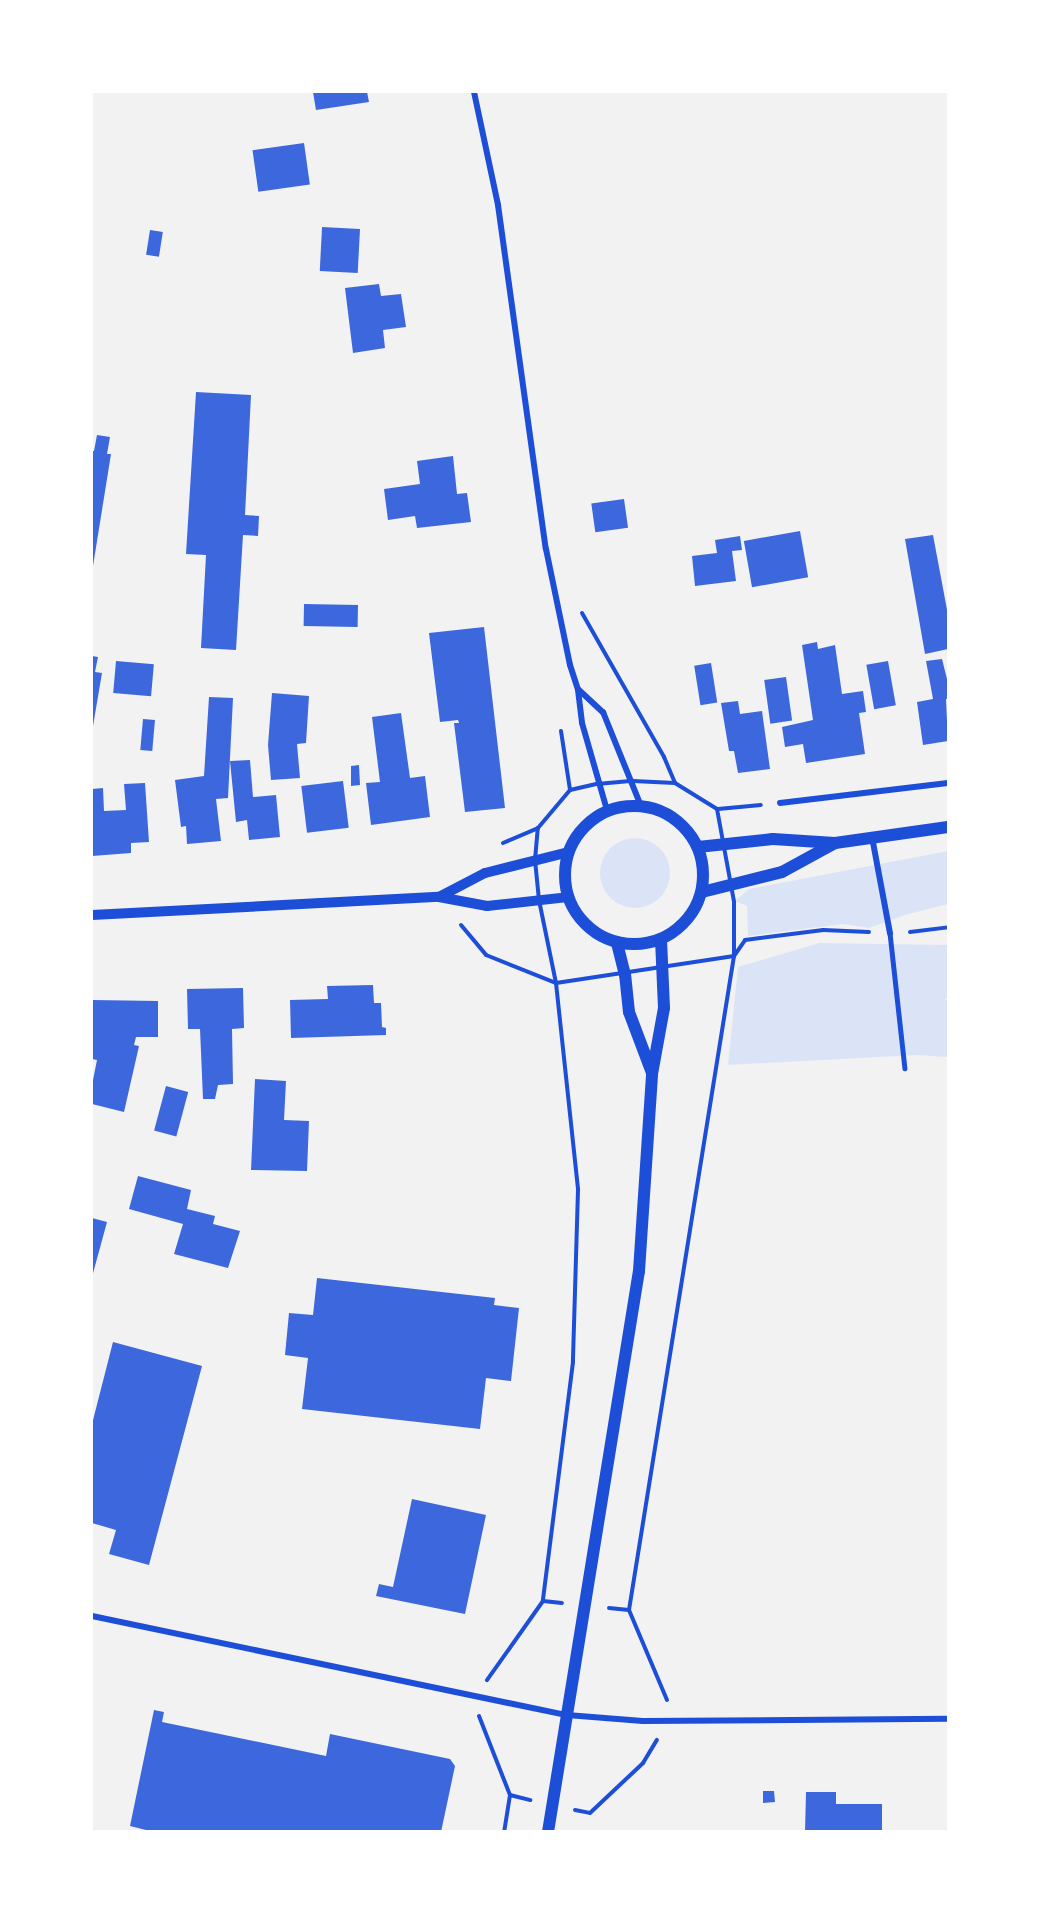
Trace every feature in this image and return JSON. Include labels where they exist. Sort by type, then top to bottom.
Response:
[{"type":"main road","points":[[641,806],[665,812],[684,826],[698,847],[704,870],[702,892],[693,911],[680,928],[661,939],[640,944],[617,943],[596,933],[579,917],[568,897],[565,874],[569,852],[580,832],[607,810],[641,806]]},
{"type":"main road","points":[[698,847],[774,839],[836,843],[948,827]]},
{"type":"main road","points":[[702,892],[782,872],[836,843]]},
{"type":"main road","points":[[548,1832],[639,1271],[652,1074],[664,1008],[661,939]]},
{"type":"main road","points":[[617,943],[625,974],[628,1012],[652,1074]]},
{"type":"street","points":[[474,92],[498,205],[546,549],[570,665],[578,690],[582,723],[597,784],[607,810]]},
{"type":"street","points":[[578,690],[603,712],[633,781],[641,806]]},
{"type":"street","points":[[780,803],[948,783]]},
{"type":"street","points":[[872,837],[890,933]]},
{"type":"street","points":[[439,897],[485,873],[569,852]]},
{"type":"street","points":[[92,915],[439,897],[488,906],[568,897]]},
{"type":"street","points":[[92,1616],[481,1695],[567,1715],[669,1721],[948,1719]]},
{"type":"lane","points":[[890,933],[905,1068]]},
{"type":"path","points":[[581,612],[664,757],[675,783]]},
{"type":"path","points":[[504,1832],[510,1795],[479,1719],[481,1695],[490,1673],[543,1601],[573,1362],[578,1190],[556,983],[539,900],[535,860],[538,828],[570,790],[597,784],[633,781],[675,783],[717,809],[780,803]]},
{"type":"path","points":[[510,1795],[590,1813],[643,1763],[669,1721],[667,1698],[629,1610],[734,957],[731,883],[717,809]]},
{"type":"path","points":[[439,897],[486,955],[556,983],[734,957],[745,940],[823,930],[890,933],[948,927]]},
{"type":"shaded area","points":[[635,838],[648,841],[660,848],[667,860],[670,873],[667,886],[660,898],[648,905],[635,908],[622,905],[610,898],[603,886],[600,873],[603,860],[610,848],[622,841]]},
{"type":"shaded area","points":[[948,851],[948,904],[905,915],[869,928],[843,924],[748,936],[747,906],[735,901],[749,889]]},
{"type":"shaded area","points":[[819,943],[948,945],[948,997],[945,1000],[948,1000],[948,1057],[916,1055],[728,1065],[738,967]]},
{"type":"building","points":[[313,92],[367,92],[369,102],[316,110]]},
{"type":"building","points":[[304,143],[310,185],[258,192],[253,150]]},
{"type":"building","points":[[322,227],[360,229],[358,273],[320,271]]},
{"type":"building","points":[[150,230],[163,232],[159,257],[146,255]]},
{"type":"building","points":[[379,284],[381,296],[401,294],[406,327],[383,330],[385,348],[353,353],[345,288]]},
{"type":"building","points":[[196,392],[251,395],[245,515],[259,516],[258,536],[243,535],[236,650],[201,648],[206,555],[186,554]]},
{"type":"building","points":[[97,435],[110,437],[107,454],[111,454],[93,566],[92,451],[94,451]]},
{"type":"building","points":[[453,456],[457,494],[467,493],[471,522],[417,528],[415,516],[388,520],[384,489],[420,484],[417,461]]},
{"type":"building","points":[[624,499],[628,528],[595,532],[591,504]]},
{"type":"building","points":[[800,531],[808,577],[752,587],[744,541]]},
{"type":"building","points":[[933,535],[948,615],[948,649],[925,654],[905,539]]},
{"type":"building","points":[[740,536],[742,550],[732,551],[736,581],[695,586],[692,556],[717,553],[715,540]]},
{"type":"building","points":[[304,604],[358,605],[358,627],[304,626]]},
{"type":"building","points":[[484,627],[505,808],[465,812],[454,723],[459,723],[458,720],[440,722],[429,633]]},
{"type":"building","points":[[817,642],[818,649],[835,645],[842,694],[863,691],[866,712],[859,713],[865,754],[806,763],[803,744],[785,747],[782,727],[813,720],[802,645]]},
{"type":"building","points":[[92,656],[98,657],[95,672],[102,673],[93,726]]},
{"type":"building","points":[[942,659],[948,683],[948,699],[946,699],[948,741],[923,745],[917,702],[933,699],[926,661]]},
{"type":"building","points":[[116,661],[154,664],[151,696],[113,693]]},
{"type":"building","points":[[888,661],[896,705],[874,709],[866,665]]},
{"type":"building","points":[[711,663],[717,703],[700,705],[694,666]]},
{"type":"building","points":[[786,677],[792,721],[770,724],[764,680]]},
{"type":"building","points":[[272,693],[309,696],[306,743],[297,744],[300,778],[271,780],[268,745]]},
{"type":"building","points":[[209,697],[233,698],[228,798],[216,799],[221,841],[187,844],[186,826],[181,827],[175,780],[204,776]]},
{"type":"building","points":[[738,701],[740,714],[762,711],[770,769],[738,773],[734,751],[729,751],[721,703]]},
{"type":"building","points":[[401,713],[410,778],[425,776],[430,817],[371,825],[366,783],[380,782],[372,717]]},
{"type":"building","points":[[143,719],[155,720],[152,751],[140,750]]},
{"type":"building","points":[[250,760],[253,797],[276,795],[280,837],[249,840],[247,820],[236,822],[230,761]]},
{"type":"building","points":[[359,765],[360,785],[351,786],[351,766]]},
{"type":"building","points":[[343,781],[349,828],[307,833],[301,786]]},
{"type":"building","points":[[145,783],[149,842],[131,843],[131,853],[92,856],[92,789],[103,788],[104,811],[126,810],[124,784]]},
{"type":"building","points":[[373,985],[374,1003],[381,1003],[382,1027],[386,1028],[386,1035],[291,1038],[290,1000],[328,999],[327,986]]},
{"type":"building","points":[[243,988],[244,1028],[232,1029],[233,1084],[218,1085],[215,1099],[203,1099],[200,1029],[188,1029],[187,989]]},
{"type":"building","points":[[92,1000],[158,1001],[158,1037],[136,1037],[134,1045],[139,1046],[124,1112],[92,1104],[92,1085],[97,1060],[92,1059]]},
{"type":"building","points":[[255,1079],[286,1081],[284,1120],[309,1121],[307,1171],[251,1170]]},
{"type":"building","points":[[166,1086],[188,1092],[176,1136],[154,1130]]},
{"type":"building","points":[[138,1176],[191,1190],[187,1209],[215,1216],[213,1224],[240,1231],[228,1268],[174,1254],[183,1224],[129,1209]]},
{"type":"building","points":[[92,1218],[107,1222],[92,1277]]},
{"type":"building","points":[[317,1278],[495,1298],[494,1305],[519,1308],[511,1381],[486,1378],[480,1429],[302,1409],[308,1358],[285,1355],[289,1313],[313,1315]]},
{"type":"building","points":[[113,1342],[202,1366],[149,1565],[109,1554],[116,1530],[92,1523],[92,1424]]},
{"type":"building","points":[[412,1499],[486,1515],[465,1614],[376,1596],[379,1584],[393,1587]]},
{"type":"building","points":[[154,1710],[164,1712],[162,1722],[326,1756],[330,1734],[450,1759],[455,1766],[441,1832],[154,1832],[130,1826]]},
{"type":"building","points":[[763,1791],[774,1791],[775,1802],[763,1803]]},
{"type":"building","points":[[806,1792],[836,1792],[836,1804],[882,1804],[882,1832],[805,1832]]}]
